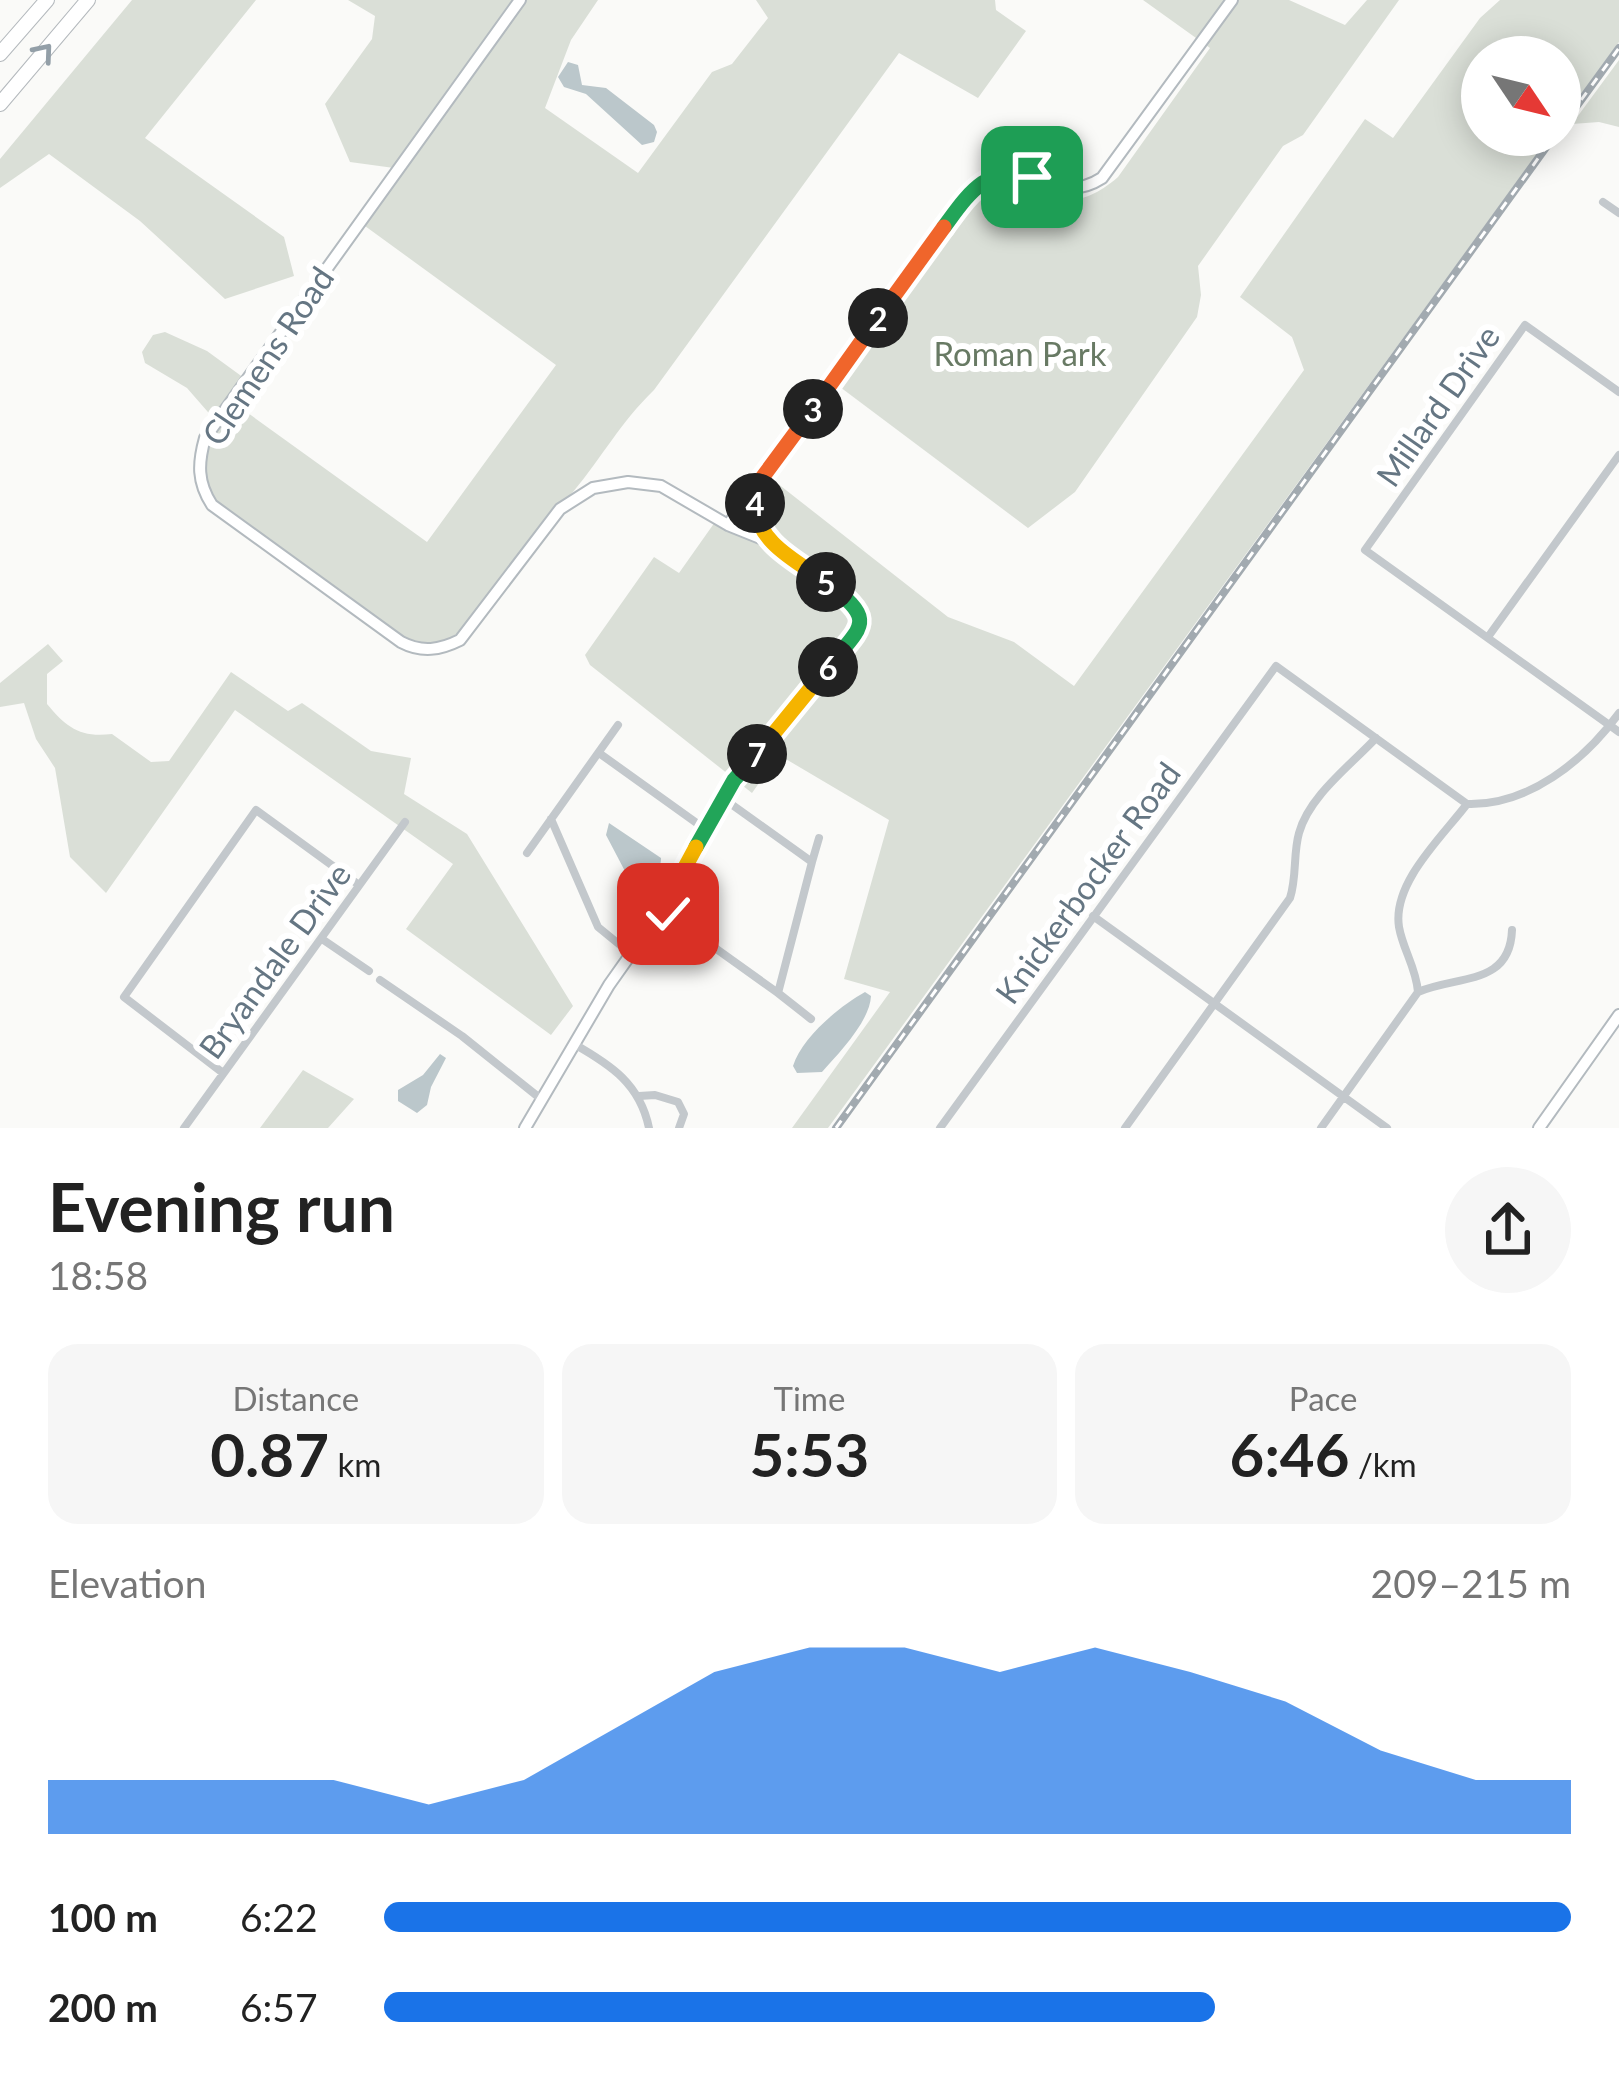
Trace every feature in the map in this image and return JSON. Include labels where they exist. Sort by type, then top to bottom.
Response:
[{"type":"highway","points":[[0,54],[47,0]]},
{"type":"highway","points":[[0,104],[88,0]]},
{"type":"street","name":"Clemens Road","points":[[520,0],[205,438],[198,464],[202,487],[212,505],[401,642],[421,650],[460,640],[548,523],[574,498],[612,483],[644,482],[677,493],[728,526]]},
{"type":"street","points":[[526,1128],[573,1044],[662,910],[722,798],[860,623],[854,604],[770,542],[728,526],[973,189],[1002,173],[1023,174],[1060,190],[1080,189],[1102,178],[1232,0]]},
{"type":"street","points":[[1603,202],[1619,213]]},
{"type":"street","name":"Millard Drive","points":[[1488,637],[1365,550],[1525,325],[1619,392]]},
{"type":"street","points":[[1619,455],[1488,637],[1619,732]]},
{"type":"street","points":[[759,482],[756,518],[770,542]]},
{"type":"street","name":"Knickerbocker Road","points":[[940,1128],[1276,666],[1376,738]]},
{"type":"street","points":[[1126,1128],[1290,898],[1298,838],[1313,806],[1376,738],[1467,804],[1502,804],[1582,757],[1619,713]]},
{"type":"street","points":[[527,853],[618,725]]},
{"type":"street","points":[[598,753],[705,829]]},
{"type":"street","points":[[722,798],[812,862]]},
{"type":"street","points":[[1418,992],[1412,959],[1400,936],[1401,898],[1467,804]]},
{"type":"street","points":[[223,1073],[124,997],[256,810],[359,885]]},
{"type":"street","points":[[551,819],[598,927],[631,954]]},
{"type":"street","name":"Bryandale Drive","points":[[184,1128],[405,822]]},
{"type":"street","points":[[778,993],[819,838]]},
{"type":"street","points":[[662,910],[811,1019]]},
{"type":"street","points":[[1093,916],[1387,1128]]},
{"type":"street","points":[[1321,1128],[1418,992],[1441,982],[1486,974],[1501,965],[1512,950],[1512,930]]},
{"type":"street","points":[[322,939],[368,971]]},
{"type":"street","points":[[380,980],[462,1036],[542,1101]]},
{"type":"street","points":[[1539,1128],[1619,1016]]},
{"type":"street","points":[[1607,1032],[1619,1040]]},
{"type":"street","points":[[573,1044],[620,1072],[639,1096],[649,1128]]},
{"type":"street","points":[[639,1096],[678,1102],[684,1114],[679,1128]]},
{"type":"green space","points":[[132,0],[256,0],[145,138],[284,237],[294,276],[225,299],[140,221],[49,154],[0,188],[0,159]]},
{"type":"green space","points":[[348,0],[512,0],[502,14],[507,18],[394,168],[350,162],[325,104],[372,39],[375,16]]},
{"type":"green space","points":[[526,0],[598,0],[571,40],[545,108],[638,173],[712,72],[732,64],[768,18],[756,0],[995,0],[996,10],[1026,31],[978,98],[899,53],[654,390],[573,492],[546,517],[476,617],[447,640],[419,644],[402,638],[215,503],[204,463],[217,427],[234,403],[427,542],[556,365],[365,226]]},
{"type":"green space","name":"Roman Park","points":[[1143,0],[1289,0],[1345,25],[1367,0],[1399,0],[1303,135],[1283,146],[1198,266],[1197,317],[1075,492],[1028,528],[840,387],[984,192],[1000,184],[1015,184],[1075,200],[1118,177],[1210,48]]},
{"type":"green space","points":[[1500,0],[1619,0],[1619,42],[1581,94],[1581,36],[1467,36]]},
{"type":"green space","points":[[1461,44],[1461,156],[1536,156],[828,1128],[792,1128],[890,992],[844,979],[889,820],[779,755],[752,793],[590,665],[585,655],[654,557],[679,573],[715,522],[729,530],[768,476],[948,617],[1014,642],[1074,686],[1304,370],[1292,337],[1240,297],[1365,119],[1393,138]]},
{"type":"green space","points":[[1619,60],[1619,127],[1581,123],[1581,112]]},
{"type":"green space","points":[[165,332],[207,351],[244,378],[214,419],[187,388],[145,363],[142,352],[153,335]]},
{"type":"green space","points":[[48,644],[63,661],[47,674],[47,704],[67,725],[82,732],[112,734],[151,762],[169,761],[231,672],[288,711],[302,703],[371,751],[411,758],[404,794],[467,834],[573,1006],[551,1035],[406,929],[453,864],[235,710],[106,893],[70,857],[55,768],[36,739],[24,703],[0,707],[0,683]]},
{"type":"green space","points":[[303,1070],[354,1099],[328,1128],[260,1128]]},
{"type":"shaded area","points":[[568,62],[578,65],[582,85],[606,88],[654,125],[654,142],[642,145],[586,94],[564,87],[558,77]]},
{"type":"shaded area","points":[[609,823],[661,858],[654,880],[638,896],[606,835]]},
{"type":"shaded area","points":[[865,992],[871,996],[869,1006],[845,1046],[822,1072],[797,1073],[793,1066],[813,1034]]},
{"type":"shaded area","points":[[440,1054],[446,1058],[427,1105],[417,1113],[398,1101],[398,1090],[423,1075]]},
{"type":"railway","points":[[1581,100],[1619,48]]},
{"type":"railway","points":[[836,1128],[1540,156]]},
{"type":"route","points":[[668,914],[662,910],[734,780],[859,629],[860,613],[854,604],[770,542],[761,529],[754,507],[759,482],[973,189],[1002,173],[1032,177]]}]
